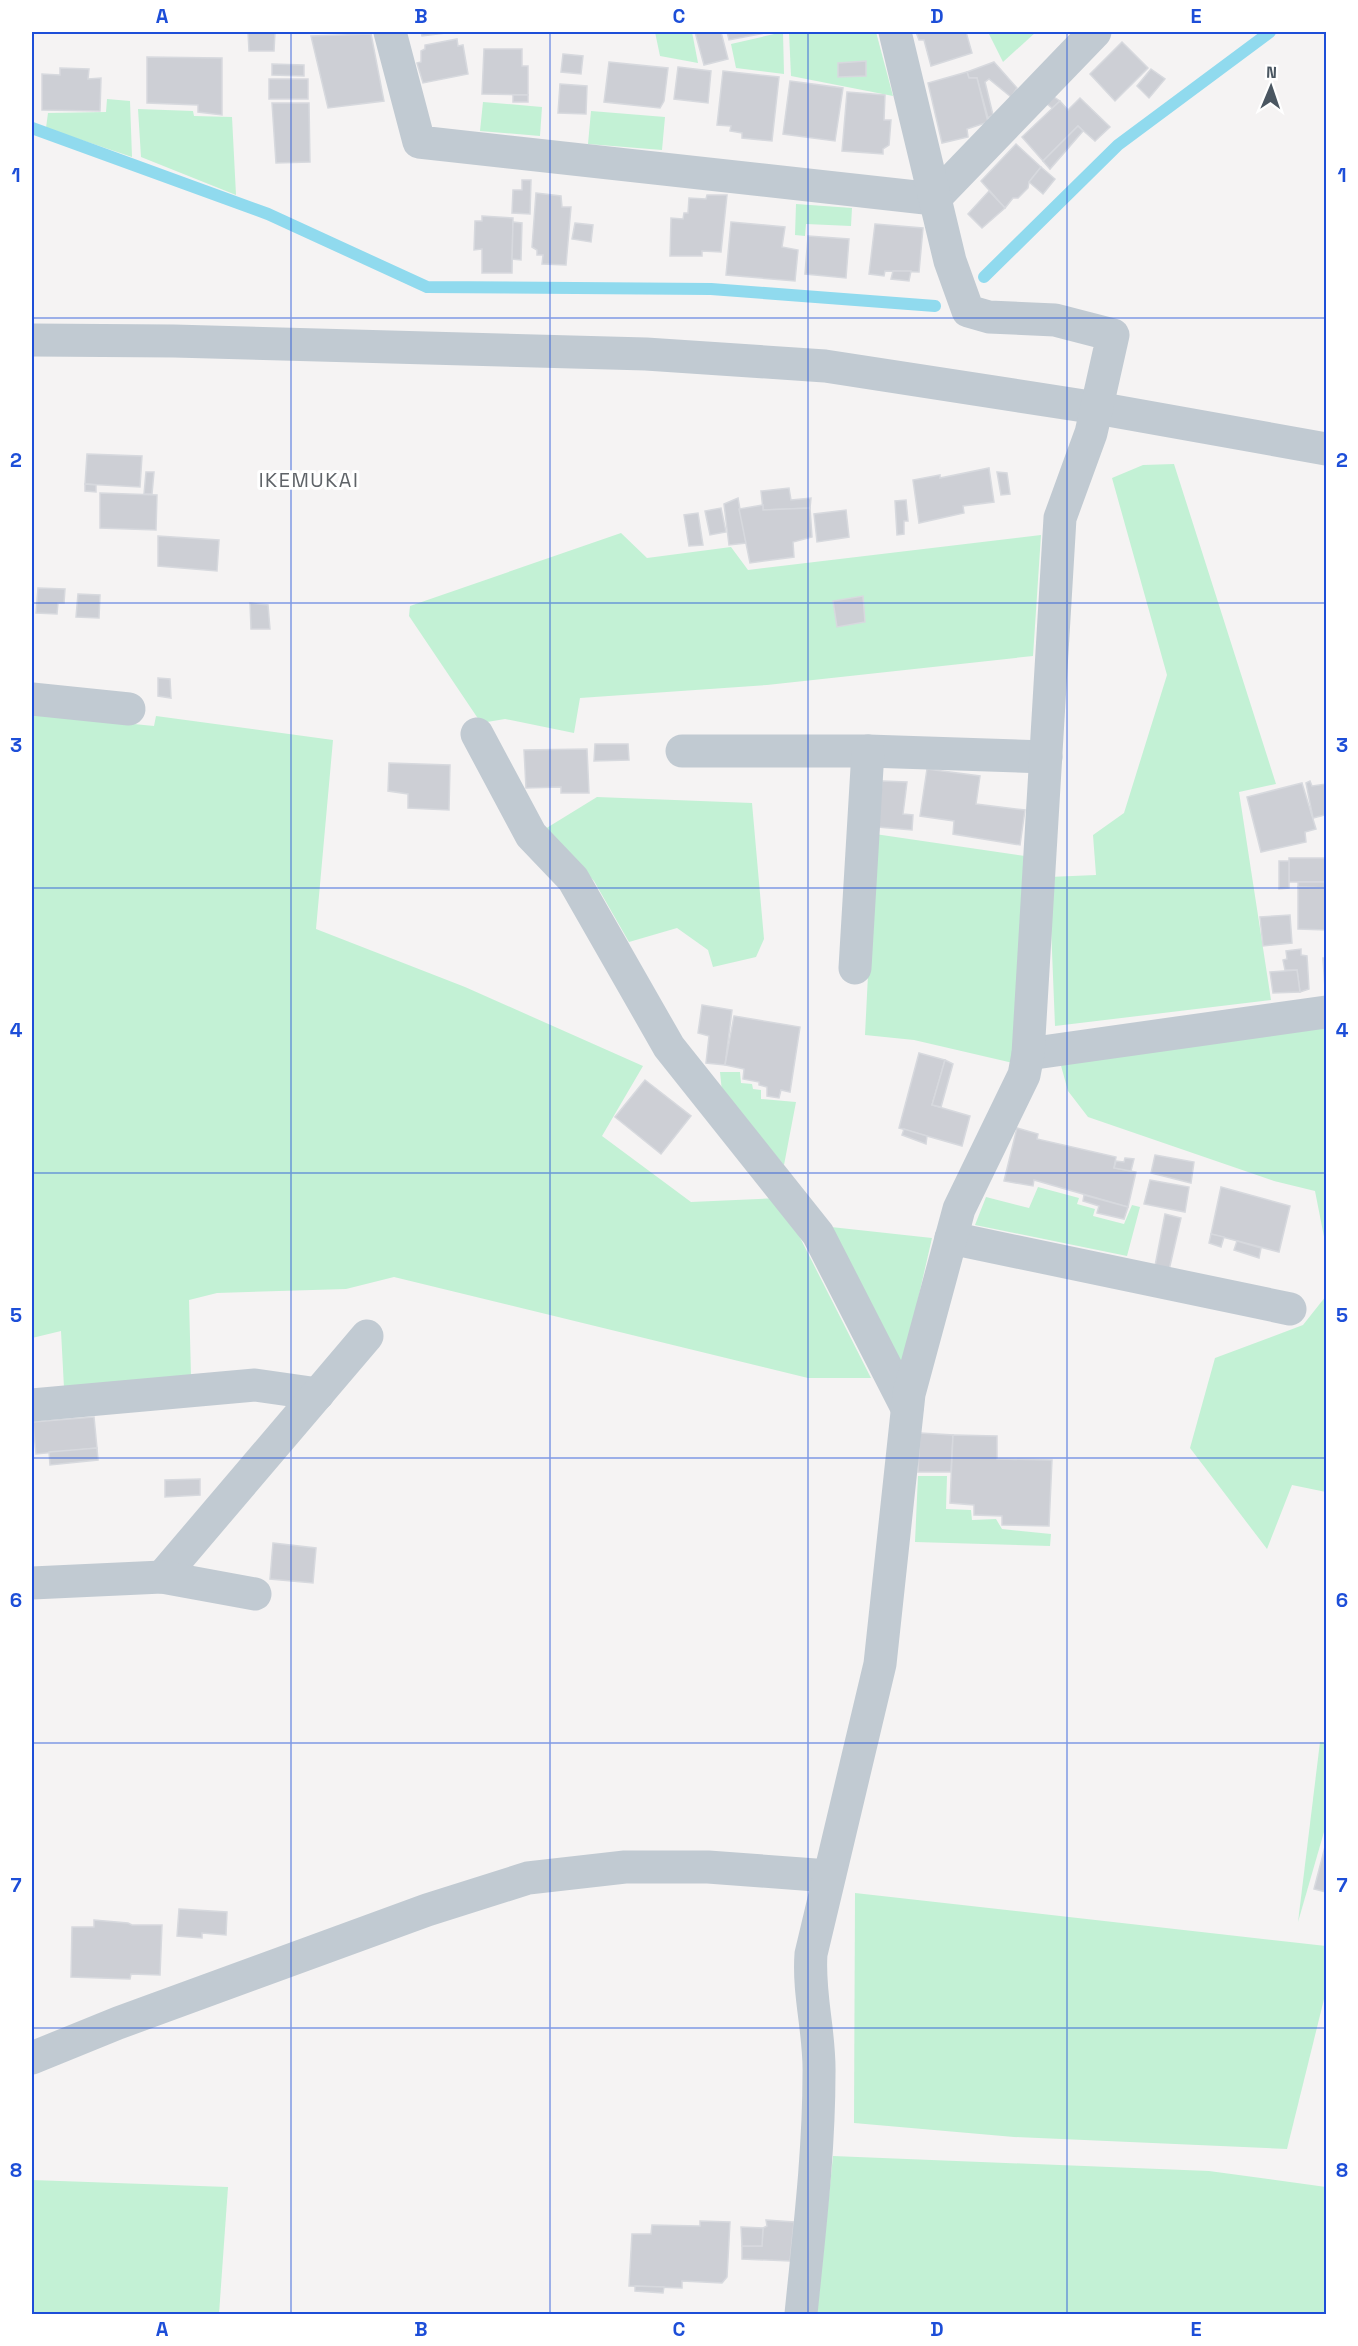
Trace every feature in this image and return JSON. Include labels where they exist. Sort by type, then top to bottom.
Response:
[{"type":"street","points":[[390,32],[419,142],[934,199]]},
{"type":"street","points":[[801,2314],[817,2144],[819,2070],[809,1978],[811,1954],[880,1664],[909,1394],[959,1209],[1024,1075],[1028,1054],[1060,518],[1091,434],[1113,335],[1055,320],[988,317],[968,311],[950,261],[895,32]]},
{"type":"street","points":[[934,199],[1095,32]]},
{"type":"street","points":[[32,340],[174,341],[670,356],[825,366],[1096,408],[1326,449]]},
{"type":"street","points":[[32,699],[129,709]]},
{"type":"street","points":[[477,734],[531,835],[573,879],[669,1047],[818,1234],[907,1408]]},
{"type":"street","points":[[682,751],[868,751],[1046,757]]},
{"type":"street","points":[[855,968],[868,751]]},
{"type":"street","points":[[1028,1054],[1326,1012]]},
{"type":"street","points":[[951,1238],[1290,1309]]},
{"type":"street","points":[[162,1577],[367,1336]]},
{"type":"street","points":[[32,1405],[255,1385],[318,1394]]},
{"type":"street","points":[[32,1583],[162,1577],[255,1594]]},
{"type":"street","points":[[32,2058],[118,2023],[427,1910],[528,1878],[625,1867],[708,1867],[829,1876]]},
{"type":"green space","points":[[655,32],[692,32],[698,63],[660,56]]},
{"type":"green space","points":[[783,32],[784,74],[736,68],[731,44]]},
{"type":"green space","points":[[789,32],[876,32],[893,96],[791,76]]},
{"type":"green space","points":[[988,32],[1036,32],[1003,62]]},
{"type":"green space","points":[[107,99],[130,101],[132,157],[46,128],[48,113],[106,112]]},
{"type":"green space","points":[[483,102],[542,107],[540,136],[480,131]]},
{"type":"green space","points":[[138,109],[193,111],[194,116],[232,117],[236,195],[141,157]]},
{"type":"green space","points":[[591,111],[665,117],[662,150],[588,144]]},
{"type":"green space","points":[[796,204],[852,208],[851,226],[806,224],[805,236],[795,235]]},
{"type":"green space","points":[[1174,464],[1276,784],[1239,792],[1271,1000],[1055,1026],[1049,877],[1096,875],[1093,835],[1124,813],[1167,675],[1112,478],[1143,465]]},
{"type":"green space","points":[[621,533],[647,558],[731,547],[748,570],[1041,535],[1033,656],[767,685],[580,698],[574,733],[505,719],[481,723],[409,616],[410,606]]},
{"type":"green space","points":[[32,714],[154,726],[156,716],[333,740],[316,929],[465,987],[643,1066],[602,1136],[691,1202],[780,1198],[871,1378],[808,1378],[394,1277],[346,1289],[217,1293],[189,1300],[191,1375],[64,1388],[61,1331],[32,1338]]},
{"type":"green space","points":[[597,797],[752,803],[764,939],[756,957],[713,967],[708,950],[677,928],[629,942],[594,881],[545,829]]},
{"type":"green space","points":[[875,834],[1025,856],[1013,1063],[914,1040],[865,1035]]},
{"type":"green space","points":[[1326,1028],[1326,1247],[1315,1191],[1274,1181],[1088,1117],[1068,1091],[1060,1062]]},
{"type":"green space","points":[[720,1072],[740,1072],[741,1083],[752,1084],[753,1089],[761,1090],[761,1099],[796,1102],[784,1165],[722,1092]]},
{"type":"green space","points":[[1038,1187],[1079,1198],[1077,1204],[1095,1209],[1093,1216],[1124,1224],[1132,1205],[1140,1207],[1127,1256],[975,1225],[986,1197],[1029,1208]]},
{"type":"green space","points":[[831,1227],[932,1238],[900,1378]]},
{"type":"green space","points":[[1326,1296],[1326,1492],[1292,1485],[1267,1549],[1190,1448],[1215,1358],[1303,1325]]},
{"type":"green space","points":[[918,1476],[947,1476],[946,1509],[971,1510],[972,1520],[996,1519],[1002,1529],[1051,1534],[1050,1546],[915,1542]]},
{"type":"green space","points":[[1320,1742],[1326,1743],[1326,1825],[1298,1922]]},
{"type":"green space","points":[[855,1893],[1326,1946],[1326,1991],[1287,2149],[1014,2137],[854,2123]]},
{"type":"green space","points":[[833,2156],[1209,2171],[1326,2187],[1326,2314],[817,2314]]},
{"type":"green space","points":[[32,2180],[228,2187],[219,2314],[32,2314]]},
{"type":"building","points":[[248,32],[275,32],[274,51],[249,51]]},
{"type":"building","points":[[421,32],[454,32],[422,36]]},
{"type":"building","points":[[695,32],[721,32],[728,59],[704,65]]},
{"type":"building","points":[[727,32],[770,32],[729,40]]},
{"type":"building","points":[[916,32],[966,32],[972,53],[931,66],[924,40],[919,40]]},
{"type":"building","points":[[371,34],[384,101],[328,108],[311,36]]},
{"type":"building","points":[[457,39],[458,46],[463,45],[468,74],[423,83],[417,63],[421,62],[421,51],[425,49],[425,45]]},
{"type":"building","points":[[1122,42],[1148,68],[1115,101],[1090,74]]},
{"type":"building","points":[[484,49],[522,49],[522,66],[528,66],[528,95],[482,94]]},
{"type":"building","points":[[563,54],[583,56],[581,74],[561,72]]},
{"type":"building","points":[[147,57],[222,58],[222,115],[198,112],[198,105],[147,103]]},
{"type":"building","points":[[866,61],[866,76],[838,77],[838,63]]},
{"type":"building","points":[[609,62],[668,68],[664,101],[660,108],[604,102]]},
{"type":"building","points":[[994,62],[1017,88],[1011,97],[989,79],[985,82],[993,115],[988,118],[977,78],[969,78],[967,72]]},
{"type":"building","points":[[272,64],[304,65],[304,76],[272,75]]},
{"type":"building","points":[[678,67],[711,71],[708,103],[674,99]]},
{"type":"building","points":[[60,68],[89,69],[88,79],[101,78],[100,111],[42,110],[42,74],[60,75]]},
{"type":"building","points":[[1151,69],[1165,79],[1149,98],[1137,86]]},
{"type":"building","points":[[723,71],[779,77],[772,141],[742,138],[742,133],[730,131],[731,126],[717,125]]},
{"type":"building","points":[[967,72],[969,78],[977,78],[988,122],[967,129],[968,137],[942,143],[928,83]]},
{"type":"building","points":[[269,79],[308,79],[308,99],[269,99]]},
{"type":"building","points":[[790,81],[843,88],[835,141],[783,134]]},
{"type":"building","points":[[560,84],[587,86],[586,114],[558,113]]},
{"type":"building","points":[[847,92],[885,95],[884,120],[891,120],[889,145],[883,149],[883,154],[842,151]]},
{"type":"building","points":[[513,95],[528,95],[528,102],[513,102]]},
{"type":"building","points":[[1054,97],[1060,101],[1052,108],[1047,104]]},
{"type":"building","points":[[1080,98],[1110,127],[1095,141],[1078,126],[1043,161],[1022,137],[1060,101],[1068,110]]},
{"type":"building","points":[[272,103],[309,103],[310,162],[276,163]]},
{"type":"building","points":[[1078,126],[1083,131],[1050,169],[1043,161]]},
{"type":"building","points":[[1016,144],[1041,167],[1029,182],[1028,188],[1018,198],[1013,198],[1005,208],[981,181]]},
{"type":"building","points":[[1041,167],[1055,179],[1043,194],[1029,182]]},
{"type":"building","points":[[522,180],[531,180],[530,214],[512,213],[513,190],[522,190]]},
{"type":"building","points":[[989,191],[1005,208],[982,228],[968,214]]},
{"type":"building","points":[[536,193],[561,196],[562,207],[571,207],[566,265],[542,264],[543,255],[537,255],[537,250],[532,247]]},
{"type":"building","points":[[707,195],[727,195],[721,252],[702,251],[702,256],[670,256],[671,218],[683,219],[684,213],[688,213],[689,198],[706,199]]},
{"type":"building","points":[[482,216],[513,218],[512,273],[482,273],[482,249],[474,250],[475,221],[482,221]]},
{"type":"building","points":[[513,222],[522,223],[521,260],[512,259]]},
{"type":"building","points":[[731,222],[785,227],[782,247],[798,250],[795,281],[726,275]]},
{"type":"building","points":[[575,223],[593,225],[591,242],[572,239]]},
{"type":"building","points":[[875,224],[923,228],[919,272],[885,271],[884,276],[869,274]]},
{"type":"building","points":[[808,236],[849,239],[846,278],[805,274]]},
{"type":"building","points":[[893,271],[911,271],[909,281],[891,279]]},
{"type":"building","points":[[87,454],[142,456],[140,487],[85,484]]},
{"type":"building","points":[[989,468],[994,502],[963,506],[964,513],[919,523],[913,480],[940,475],[940,478]]},
{"type":"building","points":[[146,472],[154,472],[152,494],[144,494]]},
{"type":"building","points":[[997,472],[1007,473],[1010,494],[1001,495]]},
{"type":"building","points":[[85,484],[96,485],[96,492],[85,491]]},
{"type":"building","points":[[789,488],[791,500],[811,498],[810,508],[763,510],[761,491]]},
{"type":"building","points":[[100,493],[157,495],[156,530],[100,528]]},
{"type":"building","points":[[738,498],[746,543],[729,545],[724,504]]},
{"type":"building","points":[[906,500],[908,521],[904,521],[904,534],[897,535],[895,501]]},
{"type":"building","points":[[763,505],[763,510],[810,508],[812,537],[793,542],[794,557],[750,563],[739,509]]},
{"type":"building","points":[[721,508],[726,532],[710,535],[705,511]]},
{"type":"building","points":[[846,510],[849,537],[817,542],[814,514]]},
{"type":"building","points":[[698,513],[703,545],[689,546],[684,515]]},
{"type":"building","points":[[158,536],[219,540],[217,571],[158,566]]},
{"type":"building","points":[[38,588],[65,589],[64,603],[58,603],[57,614],[36,613]]},
{"type":"building","points":[[78,594],[100,595],[99,618],[76,617]]},
{"type":"building","points":[[863,596],[865,622],[837,627],[833,601]]},
{"type":"building","points":[[250,603],[268,605],[270,629],[251,629]]},
{"type":"building","points":[[158,678],[170,679],[171,698],[158,696]]},
{"type":"building","points":[[595,744],[628,744],[629,760],[594,761]]},
{"type":"building","points":[[587,749],[589,793],[561,793],[561,787],[526,788],[524,750]]},
{"type":"building","points":[[389,763],[450,765],[449,810],[408,808],[408,794],[388,791]]},
{"type":"building","points":[[927,769],[980,776],[976,804],[1025,810],[1020,845],[953,834],[954,821],[920,816]]},
{"type":"building","points":[[882,781],[907,782],[903,814],[913,815],[912,830],[878,827]]},
{"type":"building","points":[[1310,781],[1312,786],[1326,784],[1325,815],[1313,818],[1306,783]]},
{"type":"building","points":[[1302,783],[1316,829],[1305,832],[1306,842],[1261,852],[1247,797]]},
{"type":"building","points":[[1289,858],[1326,858],[1326,882],[1289,882]]},
{"type":"building","points":[[1279,861],[1289,861],[1289,888],[1279,889]]},
{"type":"building","points":[[1298,882],[1326,882],[1326,888],[1298,887]]},
{"type":"building","points":[[1298,887],[1326,888],[1326,930],[1298,929]]},
{"type":"building","points":[[1290,915],[1292,943],[1263,946],[1260,917]]},
{"type":"building","points":[[1301,949],[1301,955],[1307,956],[1309,989],[1300,992],[1297,970],[1285,970],[1283,960],[1287,959],[1286,951]]},
{"type":"building","points":[[1323,958],[1326,958],[1325,989]]},
{"type":"building","points":[[1297,970],[1300,992],[1273,993],[1270,972]]},
{"type":"building","points":[[702,1005],[732,1010],[725,1065],[706,1063],[709,1036],[698,1033]]},
{"type":"building","points":[[734,1016],[800,1027],[790,1092],[781,1090],[779,1098],[767,1096],[767,1087],[759,1085],[759,1082],[743,1079],[744,1069],[725,1065]]},
{"type":"building","points":[[919,1053],[945,1060],[932,1105],[970,1116],[962,1146],[899,1128]]},
{"type":"building","points":[[945,1060],[953,1064],[941,1107],[932,1105]]},
{"type":"building","points":[[645,1080],[691,1116],[661,1154],[615,1117]]},
{"type":"building","points":[[1017,1128],[1038,1134],[1037,1139],[1116,1157],[1114,1168],[1136,1172],[1128,1207],[1034,1180],[1033,1186],[1004,1181]]},
{"type":"building","points":[[904,1129],[927,1136],[926,1144],[902,1135]]},
{"type":"building","points":[[1155,1155],[1194,1162],[1191,1183],[1151,1173]]},
{"type":"building","points":[[1125,1158],[1134,1159],[1131,1171],[1114,1168],[1116,1161],[1124,1162]]},
{"type":"building","points":[[1150,1180],[1189,1187],[1185,1212],[1144,1204]]},
{"type":"building","points":[[1221,1187],[1290,1206],[1279,1252],[1211,1234]]},
{"type":"building","points":[[1084,1195],[1128,1207],[1124,1219],[1097,1213],[1099,1206],[1083,1201]]},
{"type":"building","points":[[1165,1214],[1181,1218],[1169,1270],[1155,1266]]},
{"type":"building","points":[[1211,1234],[1224,1237],[1221,1247],[1209,1243]]},
{"type":"building","points":[[1237,1241],[1261,1248],[1259,1258],[1234,1250]]},
{"type":"building","points":[[94,1417],[97,1448],[36,1454],[33,1422]]},
{"type":"building","points":[[920,1433],[953,1435],[951,1472],[918,1472]]},
{"type":"building","points":[[953,1435],[997,1436],[997,1459],[1052,1460],[1049,1526],[1002,1525],[1002,1516],[974,1515],[974,1505],[950,1503]]},
{"type":"building","points":[[97,1448],[98,1460],[50,1465],[49,1452]]},
{"type":"building","points":[[200,1479],[200,1495],[165,1497],[165,1480]]},
{"type":"building","points":[[273,1543],[316,1548],[313,1583],[270,1579]]},
{"type":"building","points":[[1326,1843],[1326,1892],[1314,1889]]},
{"type":"building","points":[[179,1909],[227,1912],[226,1935],[202,1933],[202,1938],[177,1936]]},
{"type":"building","points":[[94,1920],[132,1925],[162,1925],[160,1975],[131,1974],[130,1979],[71,1977],[72,1927],[94,1927]]},
{"type":"building","points":[[766,2220],[794,2222],[790,2261],[742,2259],[742,2246],[762,2246],[763,2228],[767,2226]]},
{"type":"building","points":[[700,2221],[730,2222],[727,2277],[722,2283],[682,2281],[682,2288],[629,2286],[632,2234],[651,2234],[652,2225],[700,2226]]},
{"type":"building","points":[[741,2227],[763,2228],[762,2246],[742,2246]]},
{"type":"building","points":[[635,2286],[664,2287],[663,2293],[635,2291]]},
{"type":"waterway","points":[[984,277],[1118,145],[1270,32]]},
{"type":"waterway","points":[[32,128],[268,214],[427,287],[711,289],[935,306]]},
{"type":"district","name":"IKEMUKAI","points":[[309,480]]}]
